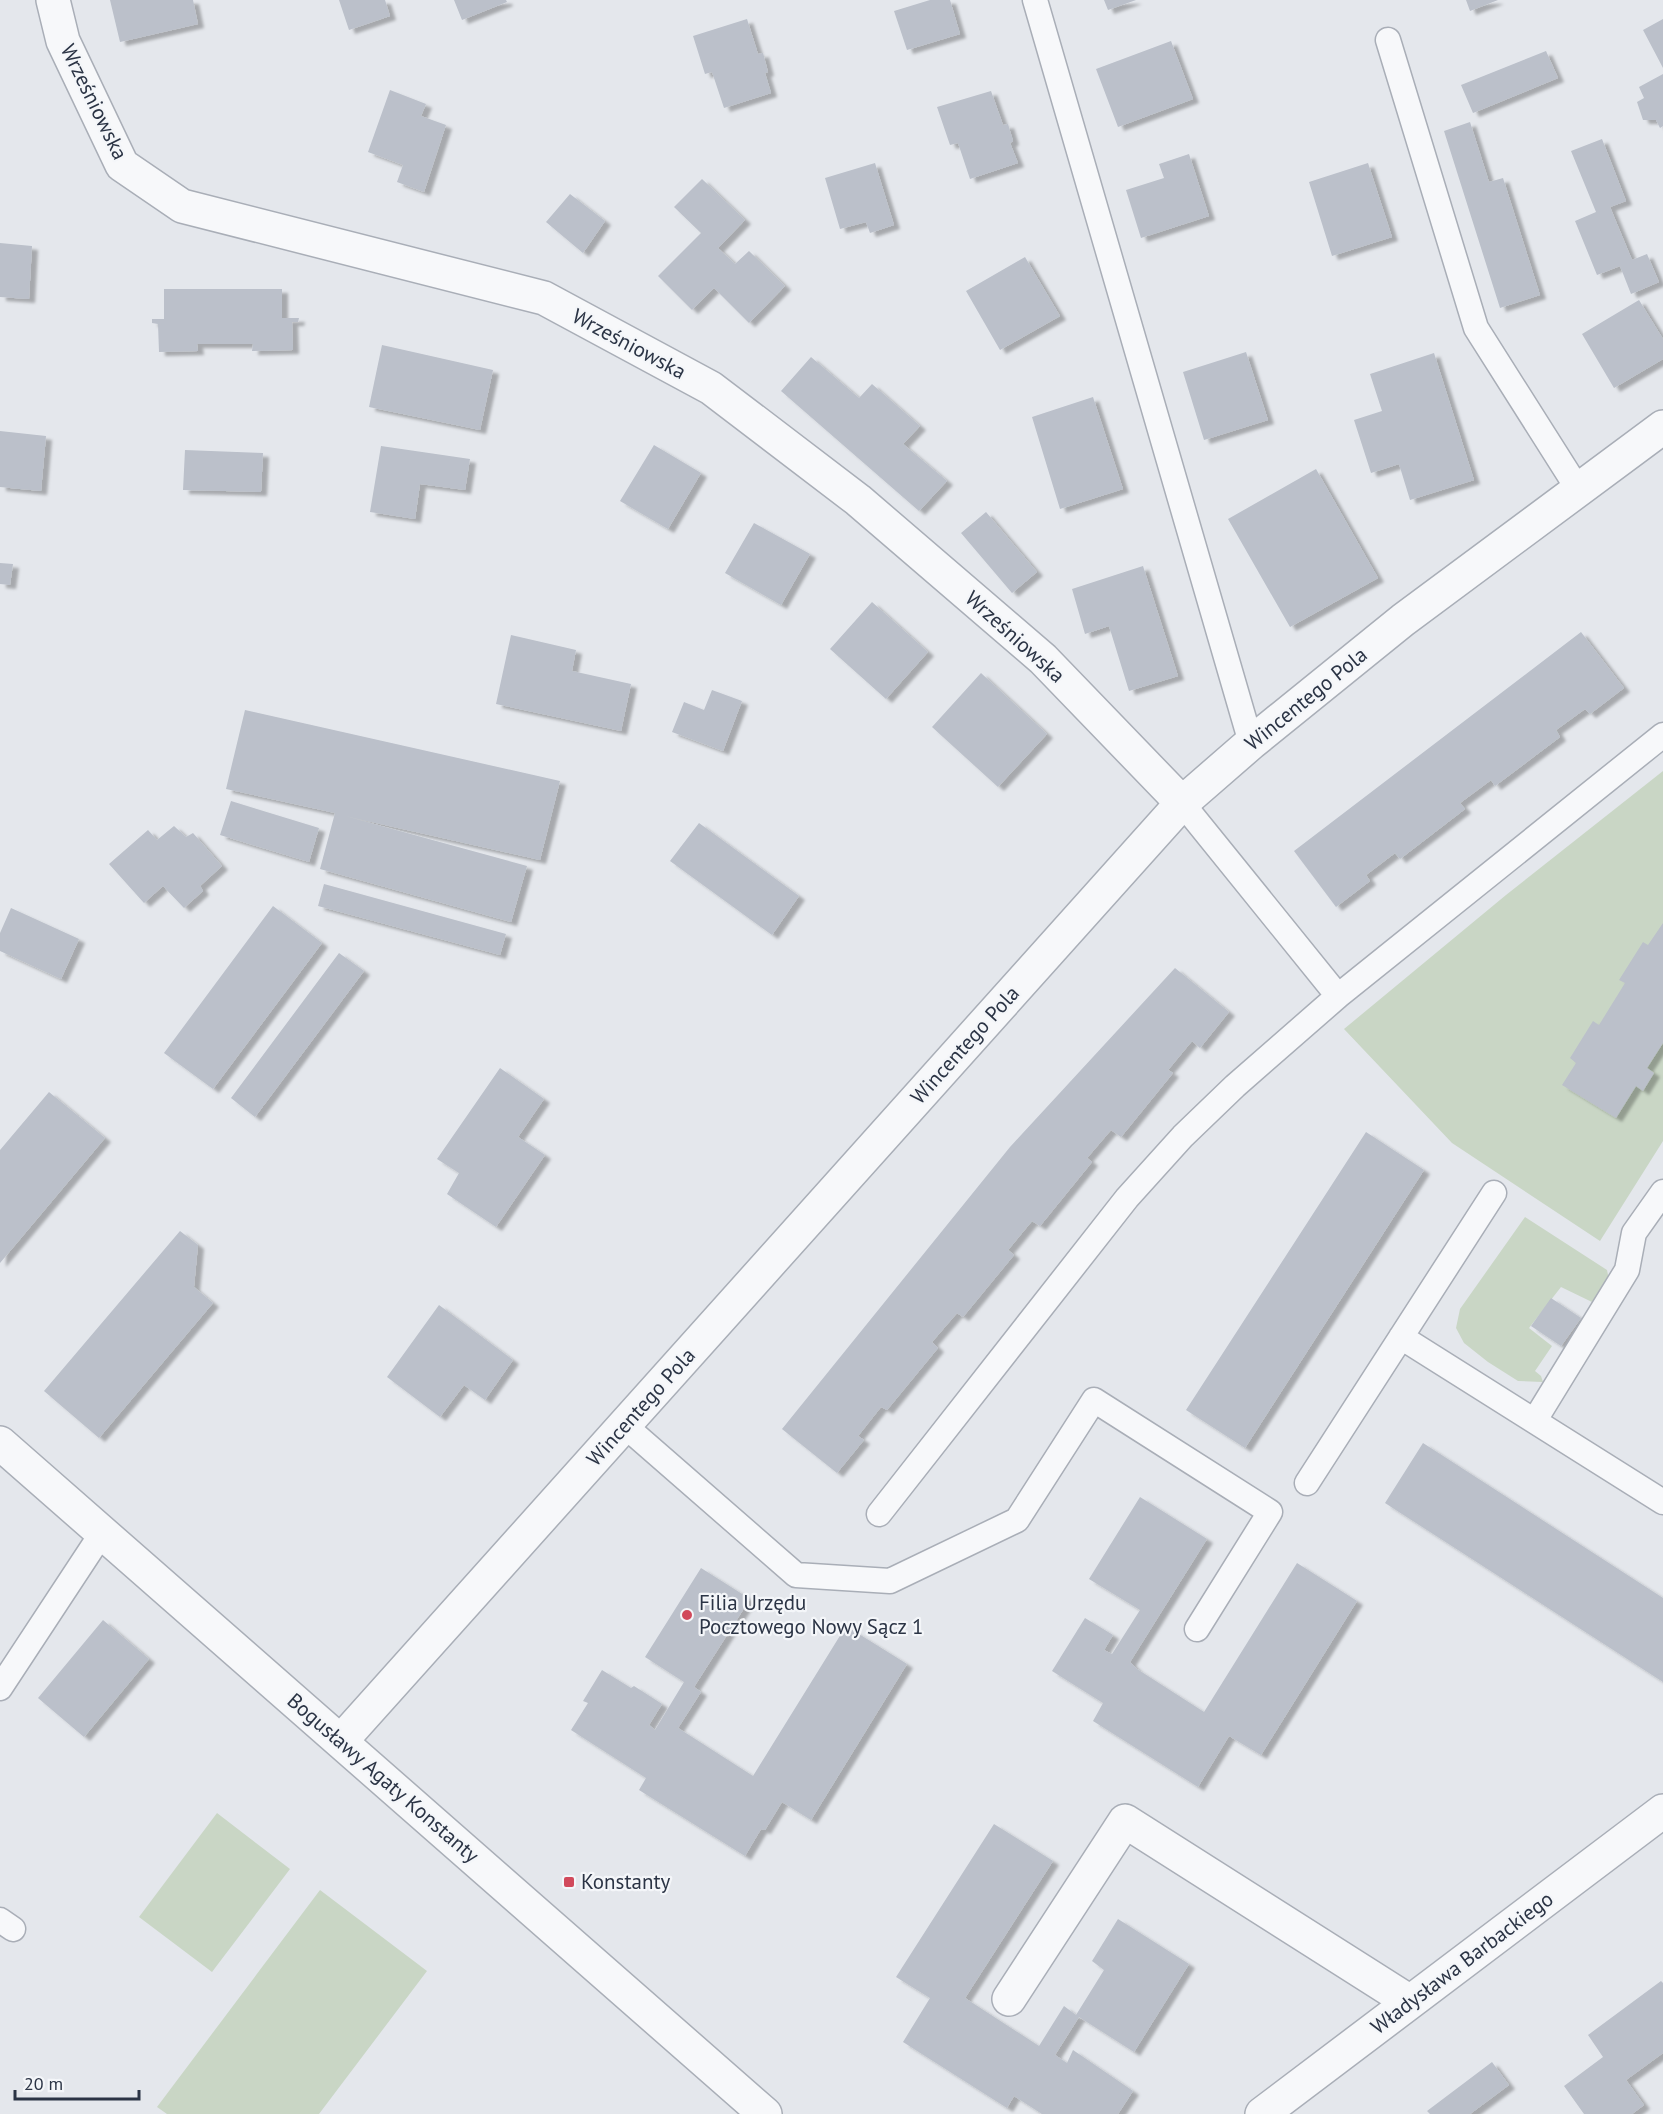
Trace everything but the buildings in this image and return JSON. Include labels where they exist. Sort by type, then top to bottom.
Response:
[{"type":"street","name":"Wrześniowska","points":[[52,0],[63,41],[122,165],[183,206],[544,298],[711,388],[858,501],[1043,659],[1182,804]]},
{"type":"street","name":"Wincentego Pola","points":[[341,1742],[1182,804],[1251,743],[1403,620],[1663,427]]},
{"type":"street","name":"Bogusławy Agaty Konstanty","points":[[0,1443],[765,2114]]},
{"type":"street","name":"Władysława Barbackiego","points":[[1262,2114],[1663,1811]]},
{"type":"street","points":[[1009,1999],[1125,1821],[1410,2002]]},
{"type":"lane","points":[[1035,0],[1251,743]]},
{"type":"lane","points":[[1388,40],[1476,328],[1578,489]]},
{"type":"lane","points":[[879,1514],[1135,1189],[1183,1136],[1235,1086],[1338,996],[1663,735]]},
{"type":"lane","points":[[1182,804],[1338,996]]},
{"type":"lane","points":[[1534,1420],[1627,1270],[1634,1233],[1663,1192]]},
{"type":"lane","points":[[1307,1483],[1494,1193]]},
{"type":"lane","points":[[1401,1336],[1663,1502]]},
{"type":"lane","points":[[624,1425],[796,1575],[890,1581],[1017,1520],[1094,1400],[1270,1512],[1197,1629]]},
{"type":"lane","points":[[0,1689],[102,1533]]},
{"type":"green space","points":[[1663,771],[1663,1141],[1600,1241],[1452,1143],[1344,1029],[1506,895]]},
{"type":"green space","points":[[1525,1217],[1607,1270],[1609,1280],[1592,1302],[1561,1287],[1529,1328],[1552,1346],[1535,1371],[1541,1376],[1543,1382],[1518,1381],[1464,1343],[1456,1328],[1460,1309]]},
{"type":"green space","points":[[217,1813],[290,1869],[212,1972],[139,1917]]},
{"type":"green space","points":[[320,1890],[427,1971],[319,2114],[167,2114],[157,2107]]},
{"type":"place","name":"Filia Urzędu Pocztowego Nowy Sącz 1","points":[[687,1615]]},
{"type":"place","name":"Konstanty","points":[[569,1882]]}]
